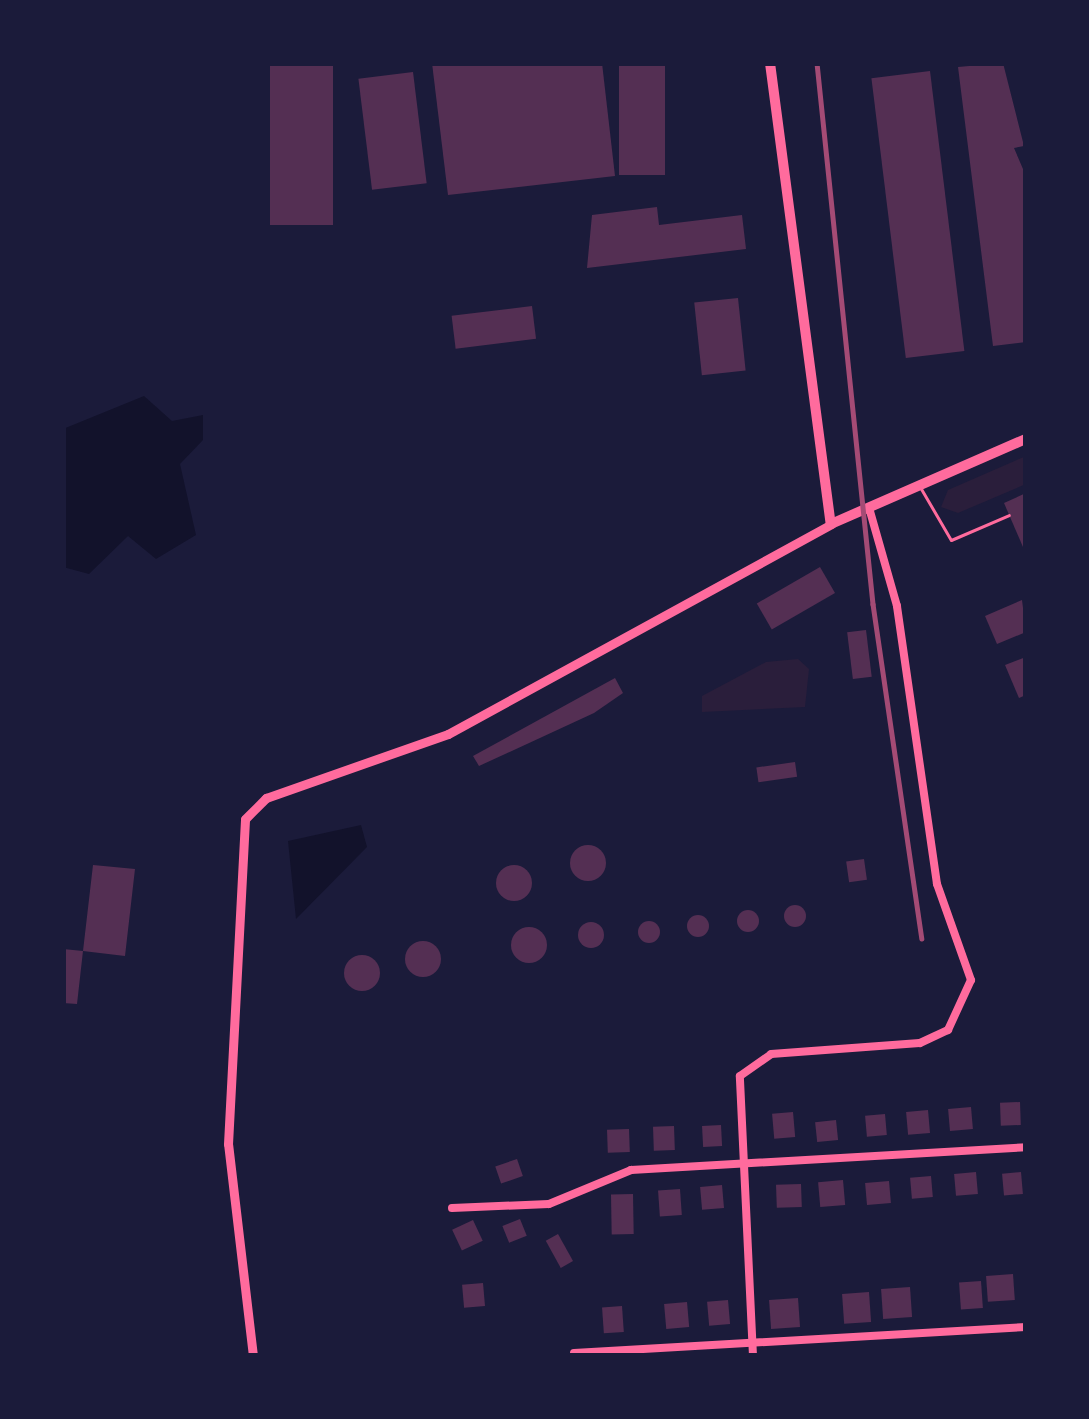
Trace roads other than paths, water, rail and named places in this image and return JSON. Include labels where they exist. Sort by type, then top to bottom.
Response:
[{"type":"main road","points":[[770,63],[831,524],[1026,439]]},
{"type":"street","points":[[753,1352],[737,1093],[752,1060],[920,1043],[948,1030],[971,980],[938,884],[897,606],[868,507]]},
{"type":"street","points":[[254,1356],[228,1144],[245,819],[266,798],[448,734],[831,524]]},
{"type":"street","points":[[452,1208],[549,1204],[631,1170],[742,1168],[1026,1147]]},
{"type":"street","points":[[574,1353],[753,1352],[1026,1327]]},
{"type":"lane","points":[[919,485],[951,540],[1009,514]]},
{"type":"railway","points":[[817,63],[873,604],[922,938]]}]
